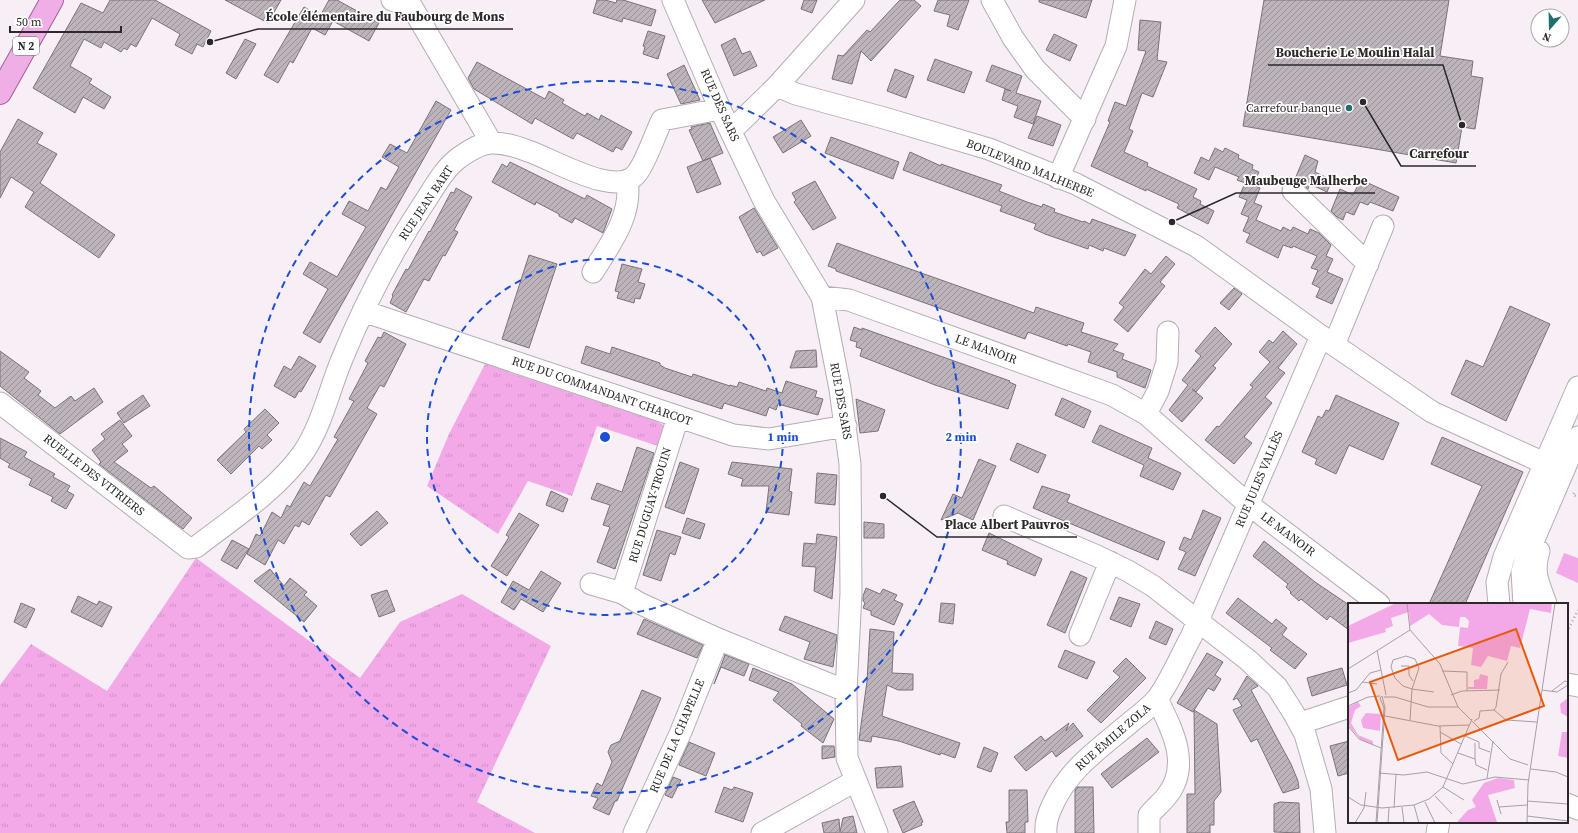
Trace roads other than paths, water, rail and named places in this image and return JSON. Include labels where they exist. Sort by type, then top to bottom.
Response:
[{"type":"main road","name":"N 2","points":[[0,93],[52,0]]},
{"type":"street","points":[[392,0],[412,7],[492,142],[529,151],[595,179],[616,182],[627,180],[637,174],[662,120],[720,109]]},
{"type":"street","name":"RUE DES SARS","points":[[673,0],[720,109],[764,200],[813,279],[822,297],[846,426],[850,464],[851,600],[846,691],[847,758],[877,833]]},
{"type":"street","points":[[731,131],[777,86],[854,0]]},
{"type":"street","points":[[992,0],[1014,38],[1035,69],[1085,119]]},
{"type":"street","points":[[1058,178],[1116,46],[1124,0]]},
{"type":"street","name":"BOULEVARD MALHERBE","points":[[777,86],[796,94],[989,149],[1076,184],[1196,246],[1432,412],[1544,463]]},
{"type":"street","name":"RUE JEAN BART","points":[[188,548],[196,547],[237,516],[277,482],[302,453],[316,430],[342,359],[381,272],[444,172],[458,159],[476,147],[492,142]]},
{"type":"street","points":[[594,272],[624,219],[629,193],[627,180]]},
{"type":"street","points":[[1293,191],[1368,264]]},
{"type":"street","name":"RUE JULES VALLÈS","points":[[1198,622],[1248,504],[1328,340],[1368,264],[1383,226]]},
{"type":"street","name":"LE MANOIR","points":[[822,297],[850,300],[1069,378],[1112,395],[1146,414],[1248,504],[1378,603]]},
{"type":"street","name":"RUE DU COMMANDANT CHARCOT","points":[[363,311],[733,435],[769,439],[846,426]]},
{"type":"street","points":[[1146,414],[1158,391],[1167,362],[1168,332]]},
{"type":"street","points":[[1499,600],[1498,582],[1504,557],[1578,387]]},
{"type":"street","name":"RUELLE DES VITRIERS","points":[[0,403],[188,548]]},
{"type":"street","points":[[1499,600],[1542,488],[1578,406]]},
{"type":"street","name":"RUE DUGUAY-TROUIN","points":[[622,593],[678,417]]},
{"type":"street","points":[[1524,603],[1522,572],[1526,558],[1578,437]]},
{"type":"street","points":[[1546,603],[1535,565],[1542,541],[1578,458]]},
{"type":"street","points":[[1004,516],[1110,562],[1152,586],[1248,660],[1277,687],[1300,725],[1321,790],[1324,833]]},
{"type":"street","points":[[1080,635],[1110,562]]},
{"type":"street","points":[[590,584],[622,593],[639,603],[718,638],[846,691]]},
{"type":"street","name":"RUE ÉMILE ZOLA","points":[[1046,833],[1051,808],[1067,779],[1084,761],[1157,699],[1198,622]]},
{"type":"street","name":"RUE DE LA CHAPELLE","points":[[634,833],[680,734],[718,638]]},
{"type":"street","points":[[1568,684],[1578,686]]},
{"type":"street","points":[[1149,833],[1149,814],[1167,796],[1176,780],[1179,767],[1177,747],[1169,720],[1157,699]]},
{"type":"street","points":[[1300,725],[1307,721],[1348,707]]},
{"type":"street","points":[[762,833],[855,781]]},
{"type":"street","points":[[1568,805],[1578,810]]},
{"type":"street","points":[[1437,833],[1439,823]]},
{"type":"place","name":"École élémentaire du Faubourg de Mons","points":[[210,42]]},
{"type":"place","name":"Carrefour","points":[[1363,102]]},
{"type":"place","name":"Carrefour banque","points":[[1349,108]]},
{"type":"place","name":"Boucherie Le Moulin Halal","points":[[1462,125]]},
{"type":"place","name":"Maubeuge Malherbe","points":[[1172,222]]},
{"type":"place","name":"Place Albert Pauvros","points":[[883,496]]}]
